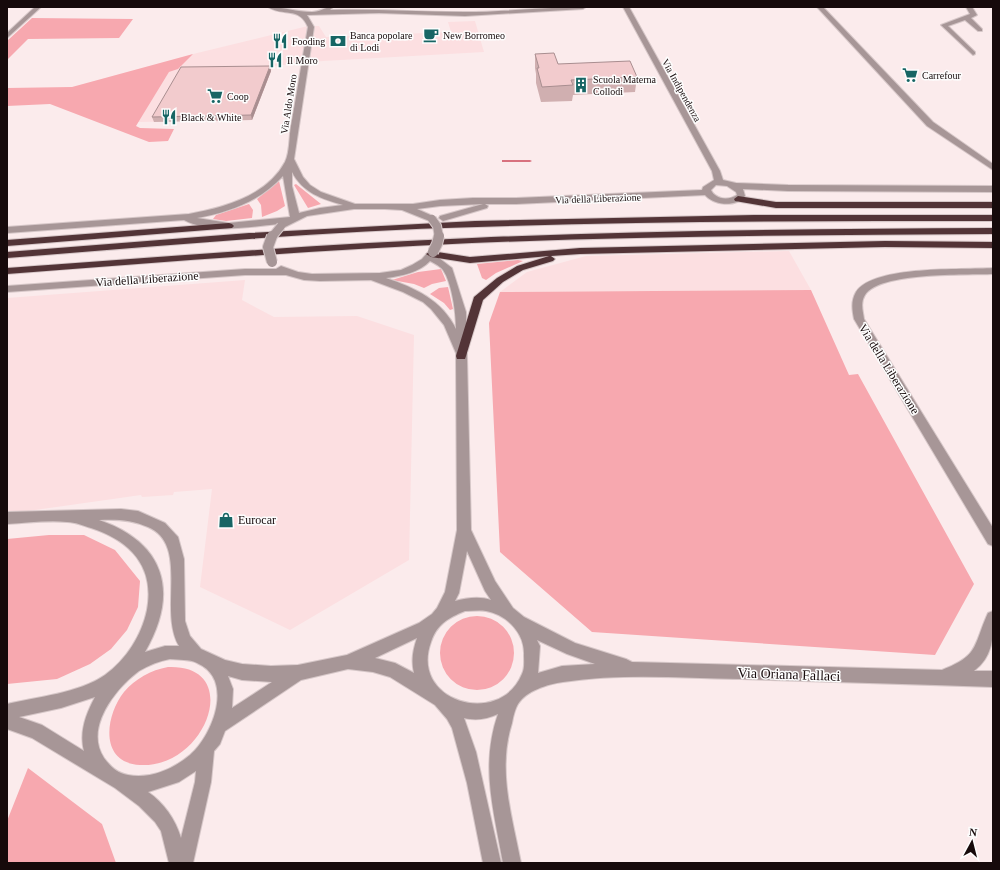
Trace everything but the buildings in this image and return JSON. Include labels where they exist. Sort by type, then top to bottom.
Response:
[{"type":"highway","points":[[739,197],[776,205],[993,205]]},
{"type":"highway","points":[[7,255],[249,236],[475,224],[754,218],[993,218]]},
{"type":"highway","points":[[7,243],[229,226]]},
{"type":"highway","points":[[7,271],[246,253],[534,238],[755,233],[993,231]]},
{"type":"highway","points":[[431,254],[470,260],[580,251],[885,244],[993,245]]},
{"type":"highway","points":[[461,356],[478,299],[487,290],[510,274],[528,265],[580,251]]},
{"type":"street","points":[[7,36],[38,7]]},
{"type":"street","points":[[271,7],[298,10],[311,14],[326,10],[465,14],[583,7]]},
{"type":"street","points":[[342,7],[379,11]]},
{"type":"street","name":"Via Indipendenza","points":[[626,7],[716,172],[719,182]]},
{"type":"street","points":[[820,7],[930,124],[993,168]]},
{"type":"street","points":[[969,7],[974,16],[944,25],[973,53]]},
{"type":"street","points":[[298,10],[307,18],[311,28]]},
{"type":"street","name":"Via Aldo Moro","points":[[293,219],[294,205],[287,181],[290,160],[311,28],[326,10]]},
{"type":"street","points":[[967,18],[980,30]]},
{"type":"street","points":[[7,230],[173,218],[204,214],[239,204],[254,197],[266,188],[290,160],[300,180],[312,190],[327,197],[358,206]]},
{"type":"street","points":[[713,198],[706,192],[708,186],[719,182]]},
{"type":"street","name":"Via della Liberazione","points":[[719,182],[735,186],[788,188],[993,189]]},
{"type":"street","points":[[735,186],[740,191],[739,197]]},
{"type":"street","name":"Via della Liberazione","points":[[679,194],[726,201],[739,197],[788,188]]},
{"type":"street","name":"Via della Liberazione","points":[[396,207],[413,208],[450,202],[516,201],[706,192]]},
{"type":"street","name":"Via della Liberazione","points":[[438,227],[443,218],[469,209],[516,201]]},
{"type":"street","points":[[173,218],[189,219],[229,226],[293,219],[329,209],[358,206],[396,207],[413,210],[432,219],[438,227],[438,242],[431,254],[418,265],[402,272],[370,277],[317,278],[298,276],[286,272],[272,262],[268,254],[271,237],[281,226],[293,219]]},
{"type":"street","points":[[431,254],[447,268],[461,312],[464,530],[452,593],[445,609],[429,627],[423,639],[419,663],[424,682],[452,713],[458,722],[463,737],[492,863]]},
{"type":"street","name":"Via della Liberazione","points":[[993,271],[910,274],[881,280],[864,290],[860,294],[855,304],[859,319],[993,540]]},
{"type":"street","name":"Via della Liberazione","points":[[7,289],[245,272],[286,272]]},
{"type":"street","points":[[370,277],[420,295],[431,303],[442,314],[449,326],[461,356]]},
{"type":"street","points":[[7,518],[130,515],[147,519],[163,528],[173,539],[178,553],[178,624],[181,635],[186,644],[201,657],[212,664],[220,672],[226,689],[227,704],[222,724],[206,750],[188,767],[170,778],[159,782],[138,785],[123,783],[111,777],[102,770],[94,759],[90,738],[95,711],[107,690],[126,671],[150,657],[164,653],[186,652],[201,657],[223,667],[242,672],[272,674],[298,673],[348,662],[412,634],[449,610],[470,603],[481,603],[493,605],[542,635],[574,651],[590,657],[637,669]]},
{"type":"street","points":[[7,712],[75,696],[111,680],[128,665],[152,623],[156,599],[153,575],[144,555],[134,544],[96,524],[68,516]]},
{"type":"street","points":[[464,530],[490,586],[529,637],[533,654],[529,675],[516,694],[500,735],[496,764],[499,793],[512,863]]},
{"type":"street","points":[[941,678],[971,664],[975,660],[984,646],[992,627]]},
{"type":"street","points":[[348,662],[375,665],[393,670],[457,710],[475,712],[492,710],[516,694],[543,679],[562,674],[637,669]]},
{"type":"street","name":"Via Oriana Fallaci","points":[[637,669],[993,679]]},
{"type":"street","points":[[222,724],[298,673]]},
{"type":"street","points":[[7,721],[36,732],[111,777],[151,804],[166,822],[171,833],[178,863]]},
{"type":"street","points":[[184,863],[203,782],[206,750]]},
{"type":"shaded area","points":[[32,18],[133,19],[119,38],[28,39],[7,60],[7,41]]},
{"type":"shaded area","points":[[475,21],[484,52],[323,61],[273,66],[252,120],[138,122],[169,72],[178,69],[193,54],[308,26],[319,26],[326,37],[451,32],[448,22]]},
{"type":"shaded area","points":[[193,54],[178,69],[169,72],[136,126],[140,128],[174,129],[168,141],[149,142],[50,104],[7,106],[7,88],[72,87]]},
{"type":"shaded area","points":[[279,181],[285,206],[262,217],[261,205],[257,199]]},
{"type":"shaded area","points":[[296,184],[321,204],[308,208],[294,185]]},
{"type":"shaded area","points":[[249,204],[253,210],[252,218],[226,221],[213,219],[216,215]]},
{"type":"shaded area","points":[[789,251],[811,290],[500,292],[527,272],[586,256]]},
{"type":"shaded area","points":[[518,260],[523,261],[496,273],[486,280],[482,278],[477,264]]},
{"type":"shaded area","points":[[441,269],[446,281],[432,284],[424,288],[414,284],[392,280],[418,272]]},
{"type":"shaded area","points":[[245,280],[242,300],[274,317],[357,316],[414,335],[409,560],[290,630],[200,587],[212,489],[174,492],[173,495],[142,497],[141,495],[7,514],[7,298]]},
{"type":"shaded area","points":[[448,287],[453,309],[450,310],[444,303],[430,294],[439,288]]},
{"type":"shaded area","points":[[811,290],[849,375],[858,374],[974,584],[935,655],[592,632],[500,552],[489,323],[500,292]]},
{"type":"shaded area","points":[[49,535],[84,535],[115,550],[140,581],[138,607],[127,630],[111,649],[90,664],[57,679],[7,684],[7,539]]},
{"type":"shaded area","points":[[477,616],[498,622],[508,632],[514,653],[508,674],[498,684],[477,690],[456,684],[446,674],[440,653],[446,632],[456,622]]},
{"type":"shaded area","points":[[168,667],[192,671],[205,682],[210,698],[208,716],[198,735],[183,751],[163,762],[140,765],[127,762],[118,756],[112,747],[110,725],[113,713],[128,687],[138,679],[156,670]]},
{"type":"shaded area","points":[[28,768],[102,824],[116,863],[7,863],[7,821]]},
{"type":"waterway","points":[[503,161],[530,161]]},
{"type":"place","name":"New Borromeo","points":[[431,35]]},
{"type":"place","name":"Fooding","points":[[280,41]]},
{"type":"place","name":"Banca popolare di Lodi","points":[[338,41]]},
{"type":"place","name":"Il Moro","points":[[275,60]]},
{"type":"place","name":"Carrefour","points":[[910,75]]},
{"type":"place","name":"Scuola Materna Collodi","points":[[581,85]]},
{"type":"place","name":"Coop","points":[[215,96]]},
{"type":"place","name":"Black & White","points":[[169,117]]},
{"type":"place","name":"Eurocar","points":[[226,520]]}]
